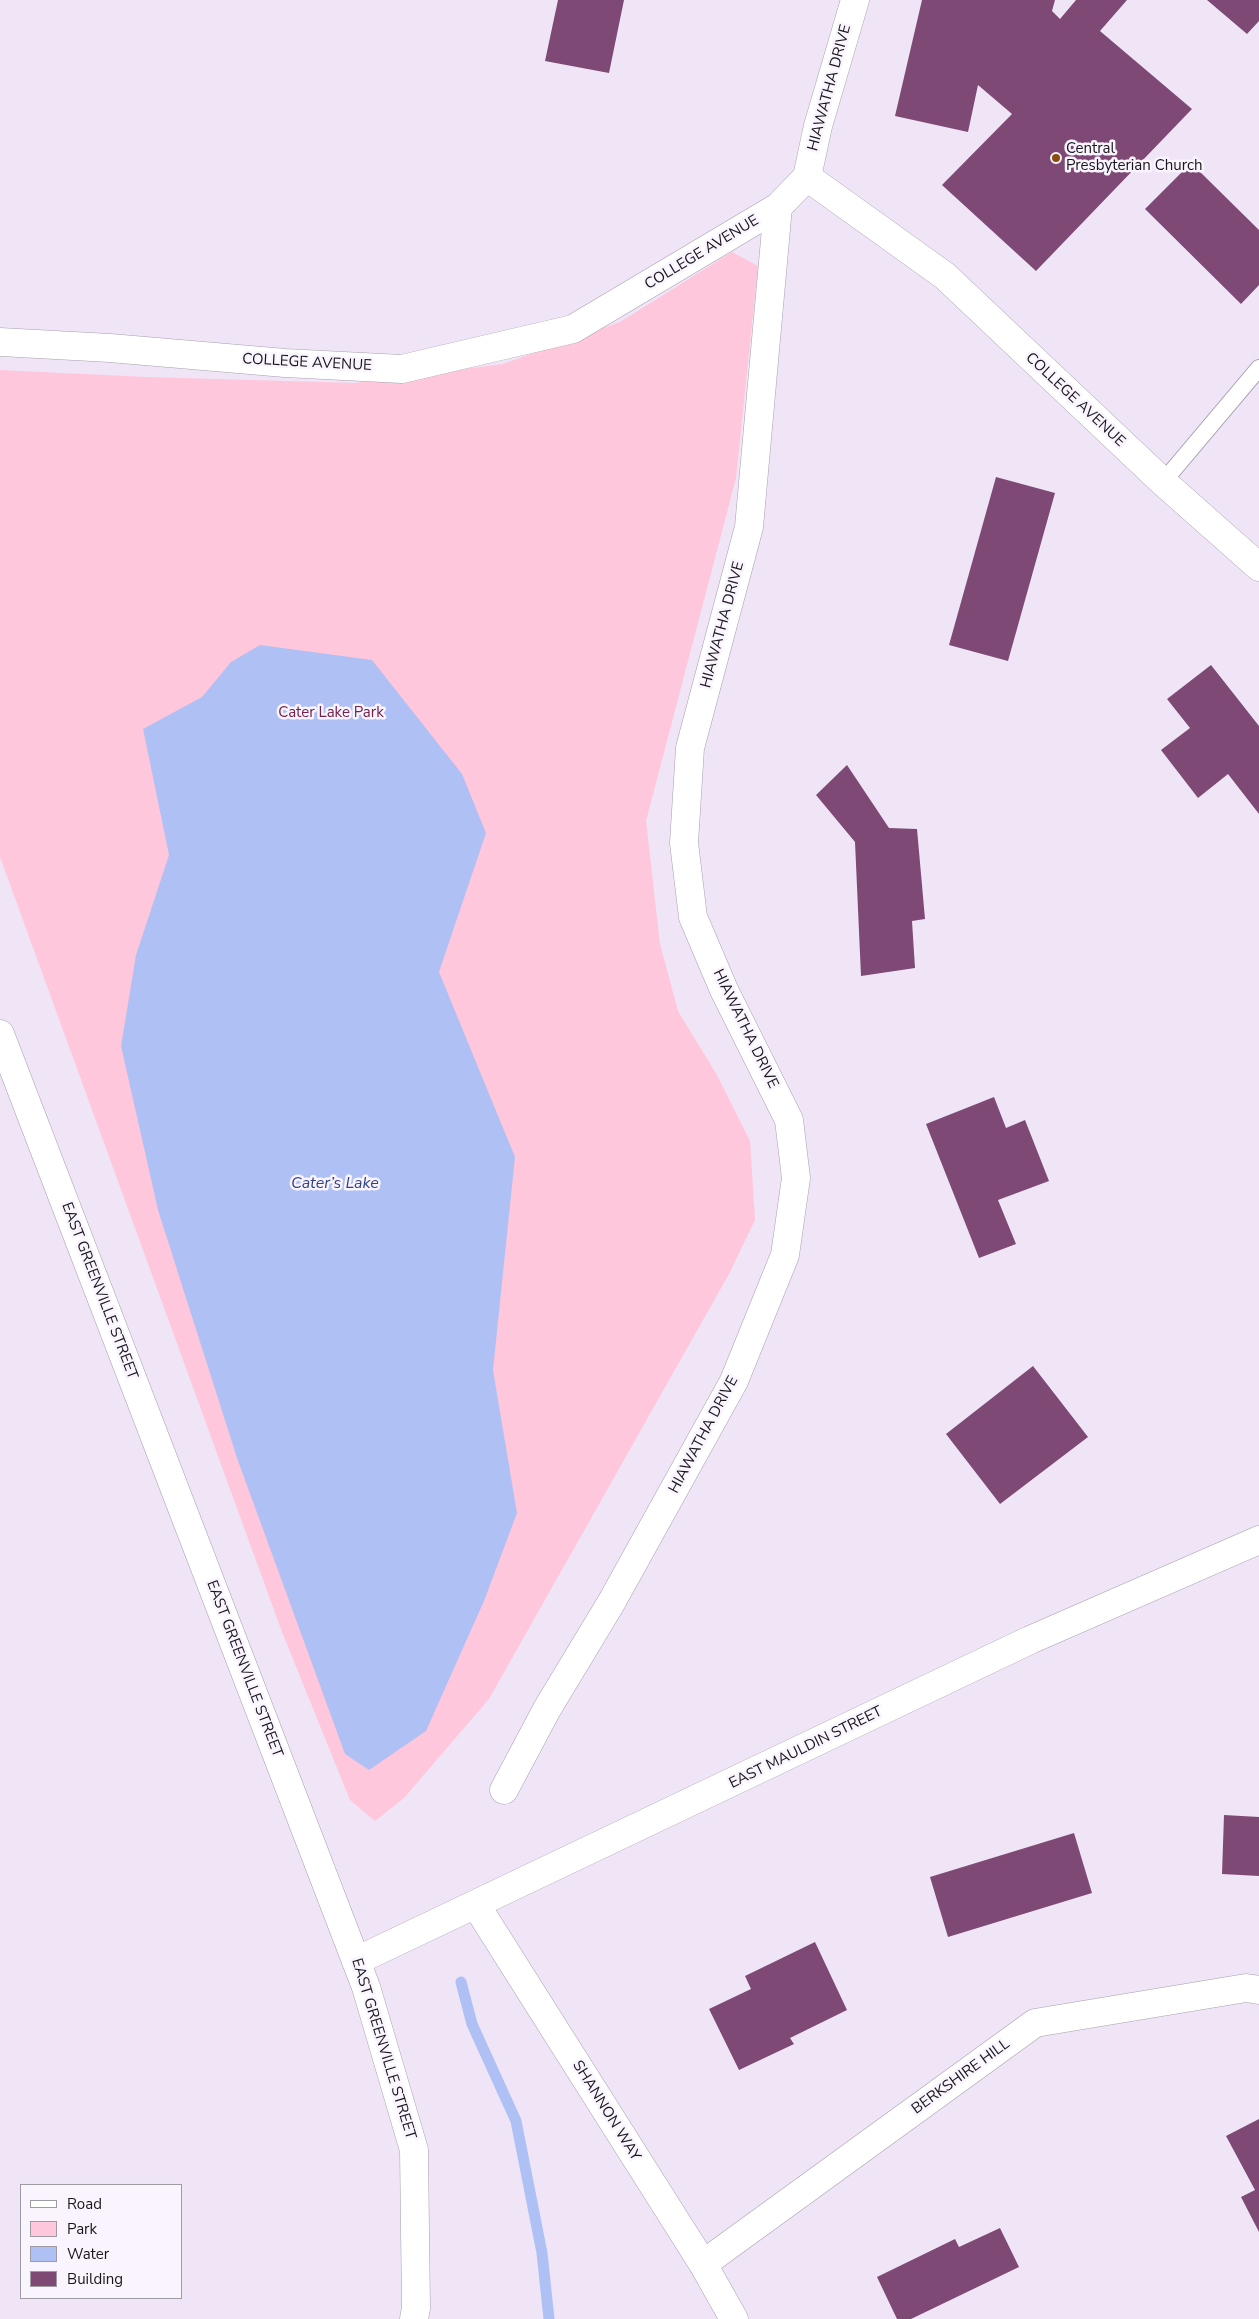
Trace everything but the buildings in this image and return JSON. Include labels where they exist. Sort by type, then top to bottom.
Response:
[{"type":"street","name":"HIAWATHA DRIVE","points":[[807,177],[818,126],[855,0]]},
{"type":"street","name":"COLLEGE AVENUE","points":[[0,342],[110,348],[285,363],[402,369],[573,329],[778,207],[807,177],[944,276],[1163,482],[1259,567]]},
{"type":"street","name":"HIAWATHA DRIVE","points":[[504,1790],[547,1708],[611,1603],[734,1381],[785,1255],[796,1178],[789,1120],[724,990],[693,917],[684,843],[690,748],[749,526],[778,207]]},
{"type":"street","name":"EAST GREENVILLE STREET","points":[[0,1034],[356,1961],[414,2150],[416,2308],[414,2319]]},
{"type":"street","name":"EAST MAULDIN STREET","points":[[356,1961],[1030,1640],[1259,1540]]},
{"type":"street","name":"SHANNON WAY","points":[[476,1905],[703,2264],[734,2319]]},
{"type":"street","name":"BERKSHIRE HILL","points":[[703,2264],[1035,2023],[1246,1988],[1259,1990]]},
{"type":"lane","points":[[1163,482],[1259,368]]},
{"type":"green space","name":"Cater Lake Park","points":[[732,252],[758,266],[736,478],[646,821],[660,944],[678,1011],[717,1075],[750,1141],[755,1220],[729,1274],[489,1699],[404,1798],[375,1821],[350,1800],[282,1632],[0,857],[0,370],[147,377],[355,383],[503,364],[620,322]]},
{"type":"water","name":"Cater’s Lake","points":[[260,645],[372,660],[462,774],[486,833],[439,972],[515,1157],[493,1370],[517,1513],[484,1601],[426,1731],[369,1770],[345,1754],[237,1458],[158,1210],[121,1046],[136,955],[169,855],[143,729],[202,697],[231,662]]},
{"type":"waterway","points":[[461,1982],[472,2024],[516,2121],[542,2253],[549,2319]]},
{"type":"place","name":"Central Presbyterian Church","points":[[1056,158]]}]
